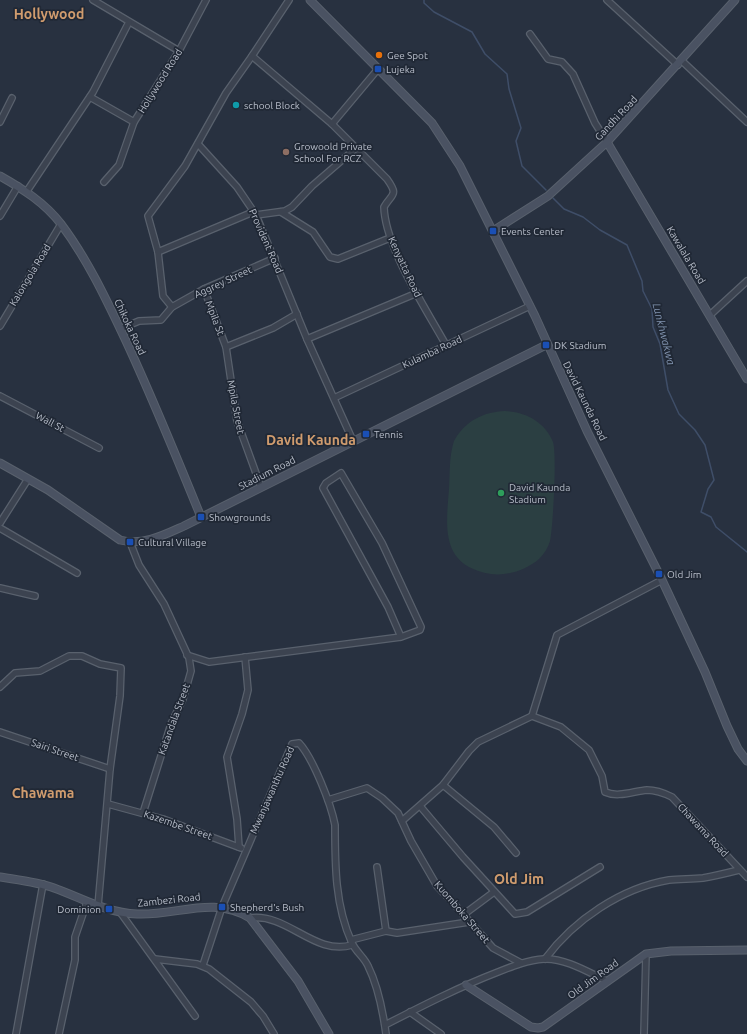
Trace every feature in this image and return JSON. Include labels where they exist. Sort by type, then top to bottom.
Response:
[{"type":"street","points":[[93,0],[179,51]]},
{"type":"street","name":"Hollywood Road","points":[[90,97],[134,122],[179,51],[205,0]]},
{"type":"street","points":[[172,307],[164,296],[162,290],[158,252],[148,216],[170,189],[198,144],[226,93],[289,0]]},
{"type":"street","name":"David Kaunda Road","points":[[310,0],[432,123],[444,139],[460,166],[530,306],[546,345],[662,580],[705,672],[738,749],[747,761]]},
{"type":"street","points":[[607,0],[747,122]]},
{"type":"street","name":"Gandhi Road","points":[[493,231],[548,196],[607,142],[680,63],[735,0]]},
{"type":"street","points":[[27,191],[90,97],[129,22]]},
{"type":"street","points":[[530,34],[548,59],[562,62],[572,74],[595,123],[607,142]]},
{"type":"street","name":"Kenyatta Road","points":[[252,56],[332,124],[355,149],[388,179],[394,188],[394,195],[384,207],[390,238],[417,293],[446,345]]},
{"type":"street","points":[[332,124],[378,69]]},
{"type":"street","points":[[0,122],[12,98]]},
{"type":"street","points":[[104,182],[119,165],[134,122]]},
{"type":"street","name":"Kawalala Road","points":[[607,142],[747,378]]},
{"type":"street","name":"Provident Road","points":[[198,144],[237,187],[255,213],[275,258],[307,339],[353,441]]},
{"type":"street","points":[[158,252],[255,213],[281,212],[292,207],[312,186],[355,149]]},
{"type":"street","name":"Chikoka Road","points":[[0,176],[27,191],[61,224],[82,257],[120,329],[166,430],[202,517]]},
{"type":"street","points":[[0,216],[18,186]]},
{"type":"street","points":[[281,212],[313,232],[330,257],[338,260],[390,238]]},
{"type":"street","name":"Kalongola Road","points":[[0,326],[61,224]]},
{"type":"street","name":"Aggrey Street","points":[[120,329],[140,321],[161,320],[172,307],[204,289],[275,258]]},
{"type":"street","points":[[710,315],[747,281]]},
{"type":"street","name":"Mpila St","points":[[204,289],[226,347]]},
{"type":"street","points":[[307,339],[417,293]]},
{"type":"street","name":"Kulamba Road","points":[[334,398],[530,306]]},
{"type":"street","points":[[226,347],[273,328],[297,314]]},
{"type":"street","name":"Stadium Road","points":[[130,542],[159,537],[202,517],[546,345]]},
{"type":"street","name":"Mpila Street","points":[[226,347],[236,421],[261,487]]},
{"type":"street","name":"Wall St","points":[[0,396],[99,448]]},
{"type":"street","points":[[0,463],[67,503],[120,540],[130,542]]},
{"type":"street","points":[[188,655],[209,662],[401,637],[418,632],[421,627],[382,543],[341,473],[326,482],[324,488],[388,607],[401,637]]},
{"type":"street","points":[[0,523],[28,479]]},
{"type":"street","points":[[0,528],[77,574]]},
{"type":"street","name":"Katandala Street","points":[[130,542],[139,565],[164,604],[188,655],[191,671],[183,699],[171,724],[143,813]]},
{"type":"street","points":[[402,821],[443,785],[469,751],[478,742],[529,717],[557,635],[662,580]]},
{"type":"street","points":[[0,588],[35,596]]},
{"type":"street","points":[[0,687],[15,673],[40,671],[69,656],[82,656],[100,664],[121,668],[120,696],[110,770],[98,906]]},
{"type":"street","points":[[239,847],[237,819],[227,757],[242,714],[248,690],[245,658]]},
{"type":"street","name":"Chawama Road","points":[[529,717],[561,727],[589,750],[602,776],[605,792],[620,794],[648,790],[660,791],[672,797],[747,877]]},
{"type":"street","name":"Sairi Street","points":[[0,732],[110,770]]},
{"type":"street","name":"Mwanjawanthu Road","points":[[203,965],[222,907],[246,850],[294,742],[299,743],[304,748],[328,800],[335,825],[336,883],[343,916],[352,942],[368,966],[385,1025],[386,1034]]},
{"type":"street","points":[[443,785],[494,828],[516,853]]},
{"type":"street","name":"Kuomboka Street","points":[[328,800],[367,788],[382,798],[398,813],[411,841],[437,886],[493,948],[521,963]]},
{"type":"street","name":"Kazembe Street","points":[[108,804],[143,813],[246,850]]},
{"type":"street","points":[[420,806],[512,912],[520,914],[548,900],[600,867]]},
{"type":"street","points":[[377,867],[386,931]]},
{"type":"street","points":[[545,959],[564,936],[580,923],[603,906],[632,890],[669,880],[703,878],[739,870]]},
{"type":"street","name":"Zambezi Road","points":[[0,877],[43,884],[87,902],[120,912],[138,914],[203,906],[222,907],[234,910],[250,918],[298,981],[329,1034]]},
{"type":"street","points":[[16,1034],[43,884]]},
{"type":"street","points":[[463,914],[494,892]]},
{"type":"street","points":[[59,1034],[75,960],[76,937],[87,902]]},
{"type":"street","points":[[120,912],[195,1016]]},
{"type":"street","points":[[250,918],[266,918],[287,926],[323,945],[340,947],[386,931],[397,934],[469,922]]},
{"type":"street","name":"Old Jim Road","points":[[466,985],[531,1027],[538,1028],[543,1027],[646,954],[671,951],[747,950]]},
{"type":"street","points":[[644,1034],[646,954]]},
{"type":"street","points":[[155,959],[203,965],[251,1002],[263,1016],[274,1034]]},
{"type":"street","points":[[385,1025],[466,985],[521,963],[545,959],[572,965],[606,981]]},
{"type":"street","points":[[410,1012],[441,1034]]},
{"type":"green space","name":"David Kaunda Stadium","points":[[505,411],[520,413],[534,419],[550,435],[553,442],[555,475],[552,522],[549,544],[546,551],[539,559],[523,569],[504,574],[491,574],[474,570],[462,563],[455,554],[450,543],[447,517],[450,459],[454,441],[458,434],[469,423],[489,413]]},
{"type":"waterway","name":"Lunkhwakwa","points":[[424,0],[424,3],[434,12],[472,32],[485,54],[507,74],[509,89],[521,128],[516,141],[522,166],[546,190]]},
{"type":"waterway","name":"Lunkhwakwa","points":[[553,198],[564,209],[583,217],[600,230],[627,245],[642,281],[643,291],[652,309],[653,327],[660,344],[668,390],[679,414],[695,430],[705,445],[714,480],[708,489],[701,512],[711,517],[716,527],[747,552]]},
{"type":"place","name":"Gee Spot","points":[[379,55]]},
{"type":"place","name":"Lujeka","points":[[378,69]]},
{"type":"place","name":"school Block","points":[[236,105]]},
{"type":"place","name":"Growoold Private School For RCZ","points":[[286,152]]},
{"type":"place","name":"Events Center","points":[[493,231]]},
{"type":"place","name":"DK Stadium","points":[[546,345]]},
{"type":"place","name":"Tennis","points":[[366,434]]},
{"type":"place","name":"David Kaunda Stadium","points":[[501,493]]},
{"type":"place","name":"Showgrounds","points":[[201,517]]},
{"type":"place","name":"Cultural Village","points":[[130,542]]},
{"type":"place","name":"Old Jim","points":[[659,574]]},
{"type":"place","name":"Shepherd's Bush","points":[[222,907]]},
{"type":"place","name":"Dominion","points":[[109,909]]},
{"type":"district","name":"Hollywood","points":[[49,14]]},
{"type":"district","name":"David Kaunda","points":[[311,440]]},
{"type":"district","name":"Chawama","points":[[43,793]]},
{"type":"district","name":"Old Jim","points":[[519,879]]}]
